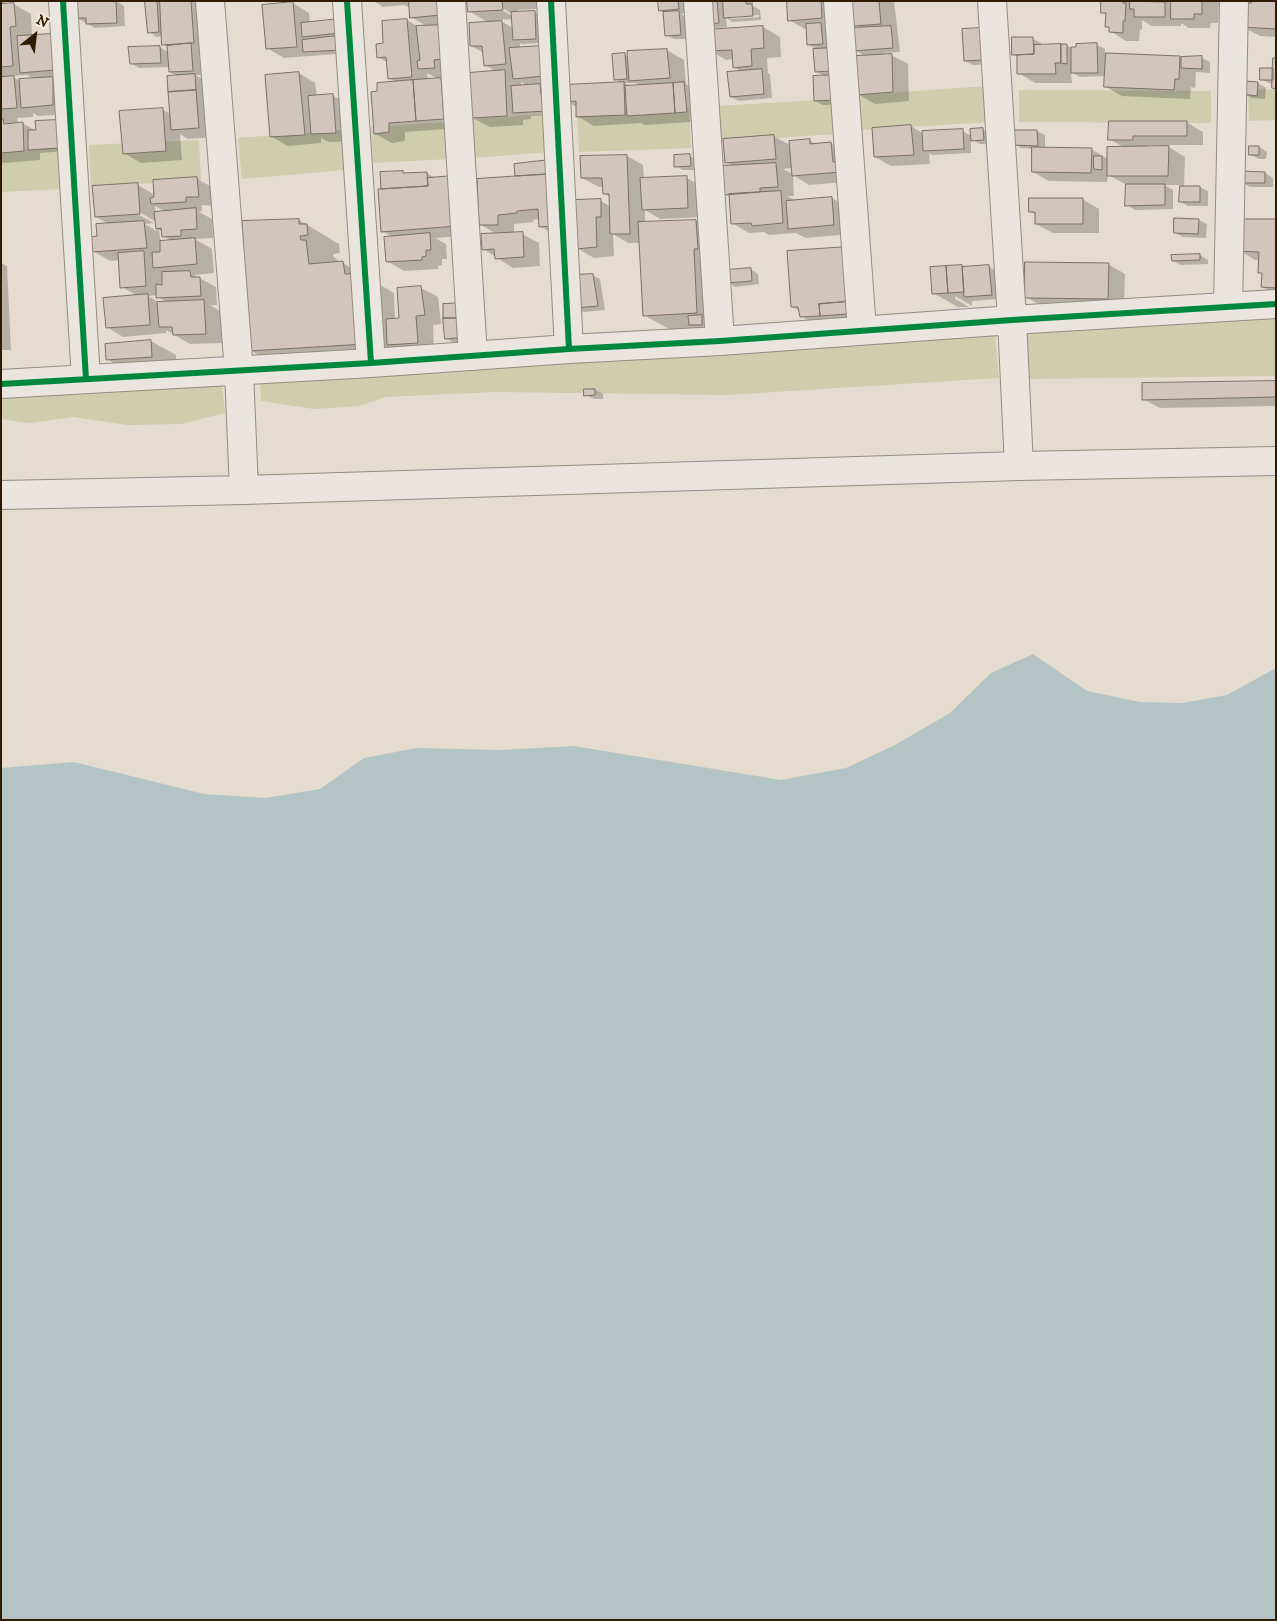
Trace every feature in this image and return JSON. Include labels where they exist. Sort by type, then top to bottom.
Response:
[{"type":"street","points":[[63,1],[86,379]]},
{"type":"street","points":[[210,1],[239,370],[244,490]]},
{"type":"street","points":[[347,1],[371,363]]},
{"type":"street","points":[[452,1],[473,356]]},
{"type":"street","points":[[551,1],[569,349]]},
{"type":"street","points":[[698,1],[720,341]]},
{"type":"street","points":[[838,1],[862,330]]},
{"type":"street","points":[[992,1],[1019,466]]},
{"type":"street","points":[[1228,307],[1234,1]]},
{"type":"street","points":[[1,384],[371,363],[1276,304]]},
{"type":"street","points":[[1,495],[244,490],[1019,466],[1276,461]]},
{"type":"green space","points":[[988,86],[991,122],[861,130],[858,95]]},
{"type":"green space","points":[[1276,89],[1276,120],[1249,121],[1248,90]]},
{"type":"green space","points":[[1019,90],[1211,91],[1211,123],[1019,122]]},
{"type":"green space","points":[[833,99],[835,134],[721,142],[718,106]]},
{"type":"green space","points":[[689,108],[691,148],[579,152],[577,112]]},
{"type":"green space","points":[[547,114],[550,152],[473,158],[470,119]]},
{"type":"green space","points":[[448,122],[451,159],[373,163],[371,127]]},
{"type":"green space","points":[[341,130],[344,170],[242,179],[238,138]]},
{"type":"green space","points":[[199,140],[201,181],[91,186],[89,145]]},
{"type":"green space","points":[[60,147],[63,189],[1,192],[1,151]]},
{"type":"green space","points":[[1276,314],[1276,376],[1026,379],[1023,330]]},
{"type":"green space","points":[[995,333],[999,378],[726,395],[495,392],[386,397],[359,406],[314,409],[261,401],[260,379]]},
{"type":"green space","points":[[222,384],[225,413],[181,424],[128,425],[73,417],[30,423],[1,419],[1,398]]},
{"type":"shaded area","points":[[1033,654],[1087,691],[1140,702],[1182,703],[1227,695],[1276,668],[1276,1620],[1,1620],[1,768],[74,762],[204,794],[265,798],[320,789],[364,758],[417,748],[501,750],[574,746],[781,780],[846,768],[895,745],[950,713],[991,673]]},
{"type":"building","points":[[116,1],[117,23],[86,24],[86,18],[76,18],[75,2]]},
{"type":"building","points":[[145,1],[157,1],[159,32],[148,33]]},
{"type":"building","points":[[160,1],[191,1],[194,43],[162,45]]},
{"type":"building","points":[[409,1],[440,1],[441,15],[410,18]]},
{"type":"building","points":[[467,1],[502,1],[503,10],[468,12]]},
{"type":"building","points":[[658,1],[678,1],[679,9],[659,11]]},
{"type":"building","points":[[704,1],[717,1],[719,23],[706,24]]},
{"type":"building","points":[[723,1],[746,1],[746,4],[752,4],[753,16],[724,18]]},
{"type":"building","points":[[787,1],[821,1],[822,18],[788,21]]},
{"type":"building","points":[[846,1],[879,1],[881,24],[854,26],[853,18],[847,19]]},
{"type":"building","points":[[1101,1],[1123,1],[1123,3],[1126,3],[1123,33],[1109,32],[1109,27],[1105,27],[1106,13],[1101,13]]},
{"type":"building","points":[[1130,1],[1165,2],[1165,17],[1134,17],[1134,9],[1130,9]]},
{"type":"building","points":[[1171,1],[1202,1],[1202,14],[1194,14],[1194,19],[1171,19]]},
{"type":"building","points":[[1251,1],[1276,1],[1276,29],[1242,27],[1246,3],[1251,3]]},
{"type":"building","points":[[293,2],[297,47],[266,49],[262,5]]},
{"type":"building","points":[[14,3],[16,26],[10,27],[13,66],[1,67],[1,4]]},
{"type":"building","points":[[535,11],[536,39],[513,40],[511,12]]},
{"type":"building","points":[[679,11],[681,35],[665,36],[663,12]]},
{"type":"building","points":[[339,19],[340,33],[302,37],[301,23]]},
{"type":"building","points":[[407,19],[412,77],[388,79],[386,57],[377,58],[376,44],[383,43],[382,21]]},
{"type":"building","points":[[502,21],[506,64],[484,66],[482,46],[470,46],[469,23]]},
{"type":"building","points":[[821,23],[823,44],[807,45],[806,24]]},
{"type":"building","points":[[442,25],[442,59],[434,60],[435,68],[418,69],[417,61],[420,60],[416,26]]},
{"type":"building","points":[[763,26],[764,48],[751,49],[752,66],[733,68],[732,50],[708,51],[706,30]]},
{"type":"building","points":[[891,26],[893,48],[852,51],[851,28]]},
{"type":"building","points":[[980,28],[982,60],[964,61],[962,29]]},
{"type":"building","points":[[53,34],[55,70],[20,73],[17,36]]},
{"type":"building","points":[[336,36],[342,50],[303,52],[302,40]]},
{"type":"building","points":[[1012,37],[1033,37],[1034,54],[1012,55]]},
{"type":"building","points":[[191,43],[193,71],[169,72],[167,46]]},
{"type":"building","points":[[1097,43],[1098,73],[1071,73],[1071,47],[1076,47],[1076,44]]},
{"type":"building","points":[[1061,44],[1067,44],[1067,64],[1061,63]]},
{"type":"building","points":[[1061,44],[1061,63],[1055,63],[1056,74],[1017,74],[1017,55],[1034,54],[1034,45]]},
{"type":"building","points":[[160,46],[161,63],[130,64],[128,47]]},
{"type":"building","points":[[541,46],[544,76],[513,79],[509,48]]},
{"type":"building","points":[[830,48],[832,71],[815,72],[813,49]]},
{"type":"building","points":[[667,49],[670,78],[629,81],[627,51]]},
{"type":"building","points":[[625,53],[627,79],[614,80],[612,54]]},
{"type":"building","points":[[1106,53],[1180,56],[1179,79],[1175,79],[1174,90],[1104,87]]},
{"type":"building","points":[[892,54],[893,92],[857,95],[856,56]]},
{"type":"building","points":[[1202,56],[1202,69],[1181,68],[1181,57]]},
{"type":"building","points":[[1273,58],[1276,58],[1276,89],[1272,88]]},
{"type":"building","points":[[1260,68],[1273,68],[1273,80],[1260,80]]},
{"type":"building","points":[[762,69],[764,94],[730,97],[727,72]]},
{"type":"building","points":[[505,70],[507,116],[472,118],[469,73]]},
{"type":"building","points":[[299,72],[305,135],[270,137],[265,75]]},
{"type":"building","points":[[195,74],[196,90],[168,92],[167,76]]},
{"type":"building","points":[[834,75],[835,100],[814,101],[813,76]]},
{"type":"building","points":[[14,76],[17,108],[1,109],[1,77]]},
{"type":"building","points":[[53,77],[53,105],[21,108],[19,79]]},
{"type":"building","points":[[441,78],[444,119],[416,121],[413,80]]},
{"type":"building","points":[[413,80],[416,121],[389,123],[389,132],[374,134],[371,92],[377,91],[377,83]]},
{"type":"building","points":[[1243,81],[1258,82],[1257,96],[1243,94]]},
{"type":"building","points":[[624,82],[625,115],[576,117],[576,101],[566,102],[565,85]]},
{"type":"building","points":[[684,82],[687,112],[675,113],[673,83]]},
{"type":"building","points":[[673,83],[675,113],[627,116],[625,86]]},
{"type":"building","points":[[540,84],[541,95],[545,95],[546,111],[513,113],[511,86]]},
{"type":"building","points":[[196,90],[199,128],[171,130],[168,92]]},
{"type":"building","points":[[333,94],[336,133],[311,134],[308,96]]},
{"type":"building","points":[[163,108],[166,151],[123,154],[119,111]]},
{"type":"building","points":[[3,119],[4,124],[23,122],[24,151],[1,153],[1,120]]},
{"type":"building","points":[[57,120],[59,148],[28,150],[28,130],[36,130],[35,121]]},
{"type":"building","points":[[1109,121],[1187,121],[1187,136],[1133,136],[1133,140],[1108,140]]},
{"type":"building","points":[[911,125],[914,155],[874,157],[872,128]]},
{"type":"building","points":[[983,128],[984,140],[971,141],[970,129]]},
{"type":"building","points":[[963,129],[964,149],[923,151],[922,131]]},
{"type":"building","points":[[1012,130],[1037,130],[1038,146],[1012,145]]},
{"type":"building","points":[[774,135],[776,159],[725,163],[723,139]]},
{"type":"building","points":[[810,139],[810,144],[831,142],[833,162],[840,162],[841,172],[792,176],[789,141]]},
{"type":"building","points":[[1169,146],[1168,176],[1107,176],[1107,147]]},
{"type":"building","points":[[1249,146],[1259,146],[1259,155],[1249,155]]},
{"type":"building","points":[[1032,147],[1092,148],[1091,173],[1032,172]]},
{"type":"building","points":[[690,154],[691,166],[674,167],[674,155]]},
{"type":"building","points":[[627,155],[630,234],[610,234],[609,194],[603,194],[602,178],[581,178],[580,156]]},
{"type":"building","points":[[1094,156],[1102,156],[1102,170],[1094,169]]},
{"type":"building","points":[[550,160],[551,174],[515,176],[514,164]]},
{"type":"building","points":[[776,163],[778,187],[760,188],[760,192],[724,195],[722,166]]},
{"type":"building","points":[[403,171],[403,173],[427,172],[428,186],[381,189],[380,172]]},
{"type":"building","points":[[1240,171],[1265,172],[1265,183],[1241,183]]},
{"type":"building","points":[[551,174],[553,226],[539,227],[538,209],[498,215],[498,225],[479,225],[477,179]]},
{"type":"building","points":[[454,176],[457,226],[381,232],[378,189],[428,186],[427,178]]},
{"type":"building","points":[[687,176],[688,208],[642,210],[640,178]]},
{"type":"building","points":[[197,177],[199,197],[186,197],[186,202],[151,204],[150,198],[154,197],[153,180]]},
{"type":"building","points":[[138,183],[140,214],[95,217],[92,186]]},
{"type":"building","points":[[1126,184],[1165,184],[1165,205],[1125,206]]},
{"type":"building","points":[[1180,186],[1200,186],[1200,202],[1179,202]]},
{"type":"building","points":[[781,191],[783,223],[752,226],[751,223],[731,224],[729,194]]},
{"type":"building","points":[[832,197],[834,225],[788,229],[786,201]]},
{"type":"building","points":[[1029,198],[1083,198],[1083,224],[1035,224],[1035,212],[1029,212]]},
{"type":"building","points":[[601,199],[601,217],[596,217],[597,247],[576,249],[574,200]]},
{"type":"building","points":[[196,208],[197,229],[181,230],[181,236],[162,237],[161,228],[156,229],[154,212]]},
{"type":"building","points":[[1174,218],[1199,219],[1198,234],[1174,233]]},
{"type":"building","points":[[299,219],[299,224],[307,224],[308,235],[300,236],[301,240],[306,240],[309,264],[343,261],[345,274],[362,273],[365,344],[249,351],[242,221]]},
{"type":"building","points":[[1239,219],[1276,219],[1276,288],[1261,287],[1262,273],[1258,273],[1259,252],[1237,251]]},
{"type":"building","points":[[696,220],[698,249],[694,249],[697,313],[643,316],[638,222]]},
{"type":"building","points":[[144,221],[147,248],[92,252],[91,237],[97,236],[96,224]]},
{"type":"building","points":[[523,232],[524,257],[495,259],[494,249],[482,250],[481,234]]},
{"type":"building","points":[[430,233],[431,250],[426,250],[426,256],[422,257],[422,260],[386,262],[384,237]]},
{"type":"building","points":[[195,238],[197,264],[153,268],[152,252],[160,252],[160,241]]},
{"type":"building","points":[[848,247],[851,301],[819,304],[820,316],[800,317],[798,307],[791,307],[787,251]]},
{"type":"building","points":[[144,251],[146,286],[120,288],[118,253]]},
{"type":"building","points":[[1200,254],[1200,260],[1172,261],[1171,255]]},
{"type":"building","points":[[1025,262],[1109,263],[1108,299],[1025,298]]},
{"type":"building","points":[[962,265],[964,292],[948,293],[946,266]]},
{"type":"building","points":[[989,265],[992,295],[964,297],[962,267]]},
{"type":"building","points":[[946,266],[948,293],[932,294],[930,267]]},
{"type":"building","points":[[751,268],[752,281],[726,283],[726,270]]},
{"type":"building","points":[[190,271],[191,277],[200,277],[201,296],[156,298],[156,284],[162,285],[162,272]]},
{"type":"building","points":[[593,274],[598,306],[575,308],[574,275]]},
{"type":"building","points":[[421,286],[425,315],[416,316],[418,343],[387,345],[386,319],[399,318],[397,288]]},
{"type":"building","points":[[148,294],[150,325],[106,328],[103,298]]},
{"type":"building","points":[[204,300],[206,334],[173,335],[172,327],[159,327],[157,302]]},
{"type":"building","points":[[846,302],[847,314],[820,316],[819,304]]},
{"type":"building","points":[[463,303],[465,318],[443,318],[443,304]]},
{"type":"building","points":[[702,315],[702,325],[689,325],[688,316]]},
{"type":"building","points":[[443,318],[463,318],[465,337],[445,339]]},
{"type":"building","points":[[151,340],[152,357],[106,360],[105,344]]},
{"type":"building","points":[[1276,381],[1276,397],[1142,400],[1142,383]]},
{"type":"building","points":[[584,389],[595,389],[595,395],[584,396]]},
{"type":"cycle path","points":[[63,1],[86,379]]},
{"type":"cycle path","points":[[347,1],[371,363]]},
{"type":"cycle path","points":[[551,1],[569,349]]},
{"type":"cycle path","points":[[1,384],[371,363],[1276,304]]}]
